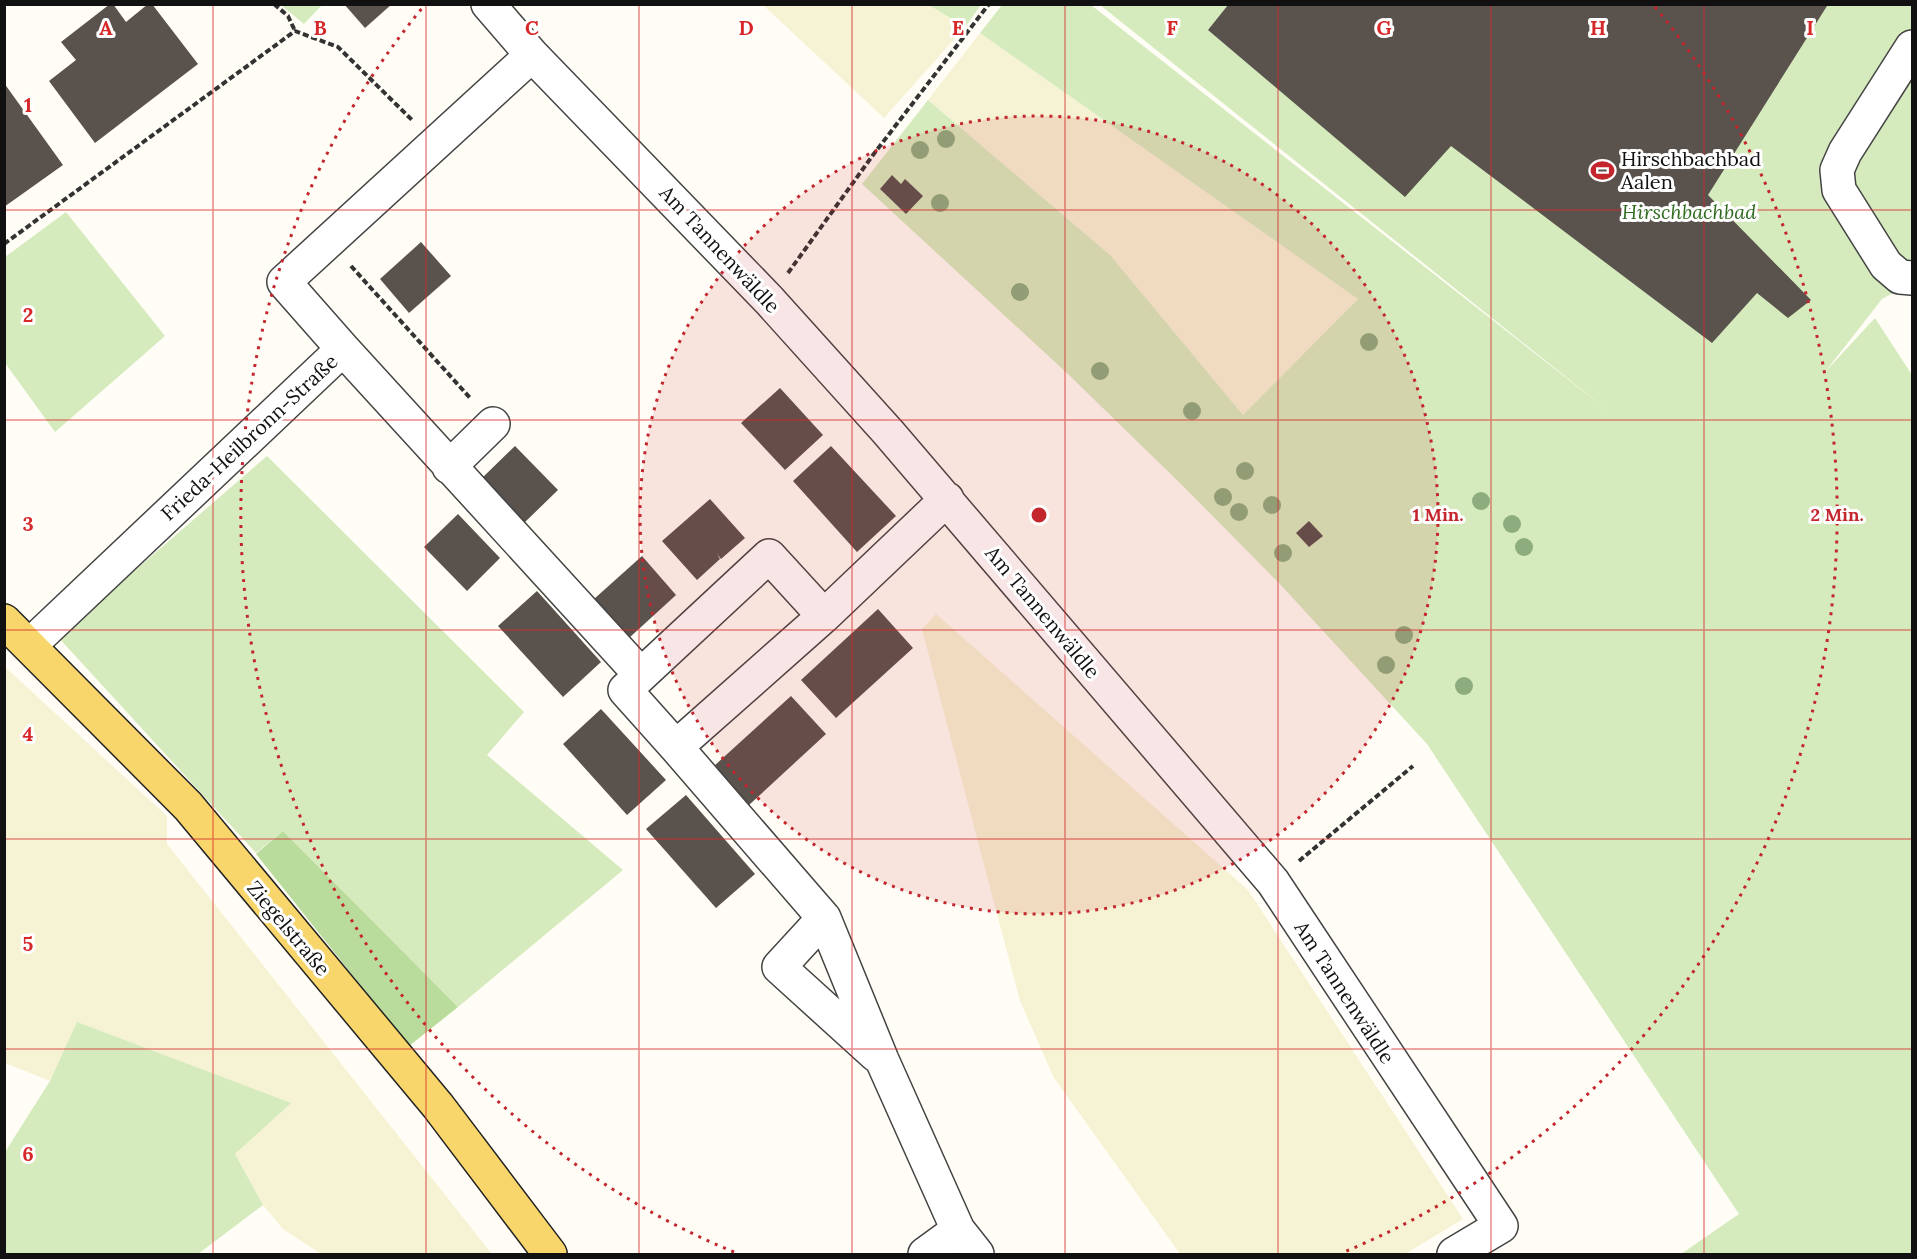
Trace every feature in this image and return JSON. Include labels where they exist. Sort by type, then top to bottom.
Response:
[{"type":"main road","name":"Ziegelstraße","points":[[4,621],[188,806],[438,1106],[550,1254]]},
{"type":"street","name":"Am Tannenwäldle","points":[[488,4],[532,56],[769,300],[947,499],[1273,882],[1501,1226],[1454,1254]]},
{"type":"street","points":[[1912,47],[1845,152],[1837,170],[1839,190],[1886,265],[1900,278],[1912,278]]},
{"type":"street","name":"Frieda-Heilbronn-Straße","points":[[30,645],[343,350],[284,282],[532,56]]},
{"type":"street","points":[[343,350],[641,675]]},
{"type":"street","points":[[449,467],[494,424]]},
{"type":"street","points":[[676,747],[824,616],[947,499]]},
{"type":"street","points":[[824,616],[769,556],[625,690],[824,918],[882,1060],[967,1242],[925,1254]]},
{"type":"street","points":[[824,918],[779,967],[882,1060]]},
{"type":"path","points":[[274,4],[288,16],[295,31],[338,47],[396,104]]},
{"type":"path","points":[[769,300],[873,155],[989,4]]},
{"type":"path","points":[[4,244],[295,31]]},
{"type":"path","points":[[348,262],[494,424]]},
{"type":"path","points":[[1273,882],[1413,766]]},
{"type":"shaded area","points":[[763,5],[929,5],[965,27],[884,118]]},
{"type":"shaded area","points":[[980,33],[1358,299],[1243,415],[1110,255],[928,100]]},
{"type":"shaded area","points":[[936,614],[1248,890],[1463,1219],[1405,1254],[1180,1254],[1054,1078],[1020,1001],[922,629]]},
{"type":"shaded area","points":[[4,666],[167,816],[167,844],[492,1254],[321,1254],[283,1229],[263,1205],[235,1154],[290,1103],[78,1023],[50,1081],[5,1063]]},
{"type":"green space","points":[[281,5],[322,5],[304,24]]},
{"type":"green space","points":[[929,5],[981,5],[965,27]]},
{"type":"green space","name":"Hirschbachbad","points":[[1002,5],[1091,5],[1611,413],[1100,5],[1912,5],[1912,283],[1882,299],[1825,372],[1875,318],[1912,375],[1912,1254],[1681,1254],[1739,1214],[1427,744],[1279,583],[1183,486],[1069,375],[862,184],[928,100],[1110,255],[1243,415],[1358,299],[980,33]]},
{"type":"green space","points":[[66,212],[165,336],[55,432],[5,363],[5,257]]},
{"type":"green space","points":[[267,456],[524,712],[487,755],[623,870],[458,1007],[283,831],[256,853],[58,637]]},
{"type":"green space","points":[[283,831],[458,1007],[409,1046],[256,854]]},
{"type":"green space","points":[[77,1022],[291,1103],[235,1154],[263,1205],[198,1254],[5,1254],[5,1152],[50,1081]]},
{"type":"building","points":[[113,4],[126,22],[148,4],[152,4],[198,64],[95,143],[49,81],[76,60],[61,42]]},
{"type":"building","points":[[344,4],[392,4],[365,28]]},
{"type":"building","name":"Hirschbachbad Aalen","points":[[1228,5],[1827,6],[1708,195],[1811,300],[1788,318],[1757,293],[1712,343],[1451,146],[1405,197],[1208,30]]},
{"type":"building","points":[[4,83],[63,165],[4,207]]},
{"type":"building","points":[[892,175],[901,184],[905,179],[923,196],[906,214],[880,189]]},
{"type":"building","points":[[421,242],[451,276],[409,313],[380,279]]},
{"type":"building","points":[[780,388],[823,435],[785,470],[741,423]]},
{"type":"building","points":[[515,446],[558,490],[523,524],[480,480]]},
{"type":"building","points":[[831,446],[896,516],[857,552],[793,481]]},
{"type":"building","points":[[710,499],[745,538],[721,559],[717,554],[720,559],[697,580],[662,541]]},
{"type":"building","points":[[458,514],[500,558],[467,591],[424,547]]},
{"type":"building","points":[[1309,521],[1323,536],[1309,547],[1296,533]]},
{"type":"building","points":[[642,556],[676,595],[629,638],[594,599]]},
{"type":"building","points":[[537,591],[601,662],[563,697],[498,626]]},
{"type":"building","points":[[878,609],[913,648],[836,718],[801,680]]},
{"type":"building","points":[[791,696],[826,734],[749,805],[714,766]]},
{"type":"building","points":[[601,709],[666,780],[627,815],[563,744]]},
{"type":"building","points":[[686,795],[755,874],[716,908],[646,829]]},
{"type":"place","name":"Hirschbachbad Aalen","points":[[1603,170]]}]
